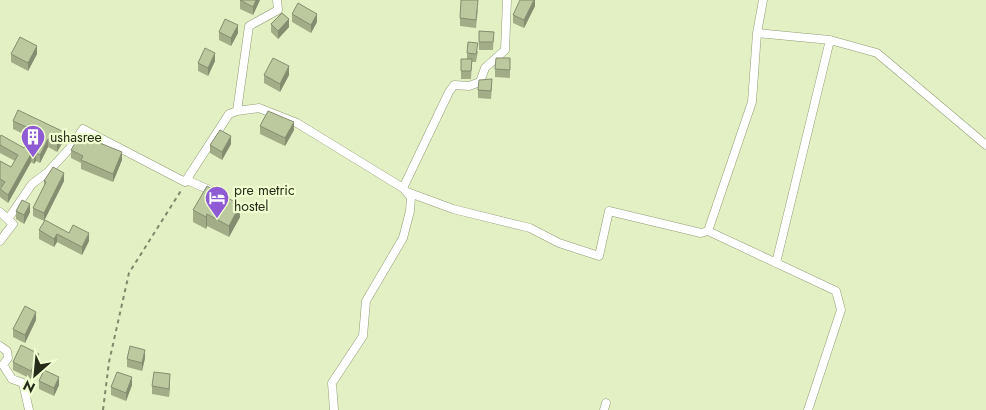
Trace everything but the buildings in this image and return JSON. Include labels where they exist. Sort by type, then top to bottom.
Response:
[{"type":"street","points":[[237,111],[249,26],[278,10],[277,0]]},
{"type":"street","points":[[405,190],[449,92],[454,85],[469,86],[480,82],[485,68],[505,50],[507,0]]},
{"type":"street","points":[[708,231],[752,102],[757,33],[763,0]]},
{"type":"street","points":[[757,33],[830,40],[877,53],[986,145]]},
{"type":"street","points":[[776,263],[830,40]]},
{"type":"street","points":[[186,181],[229,114],[259,108],[298,123],[405,190],[453,209],[530,228],[559,243],[599,256],[609,211],[701,233],[708,231],[836,291],[841,310],[808,410]]},
{"type":"street","points":[[8,220],[32,184],[53,166],[83,128],[186,181],[224,197]]},
{"type":"street","points":[[334,410],[332,383],[363,336],[366,301],[403,238],[410,211],[411,197],[405,190]]},
{"type":"street","points":[[0,212],[13,224],[0,241]]},
{"type":"street","points":[[0,346],[7,351],[8,358],[4,365],[12,379],[23,384],[29,410]]},
{"type":"path","points":[[102,410],[108,362],[129,273],[186,181]]},
{"type":"place","name":"ushasree","points":[[33,158]]},
{"type":"place","name":"pre metric hostel","points":[[217,219]]}]
